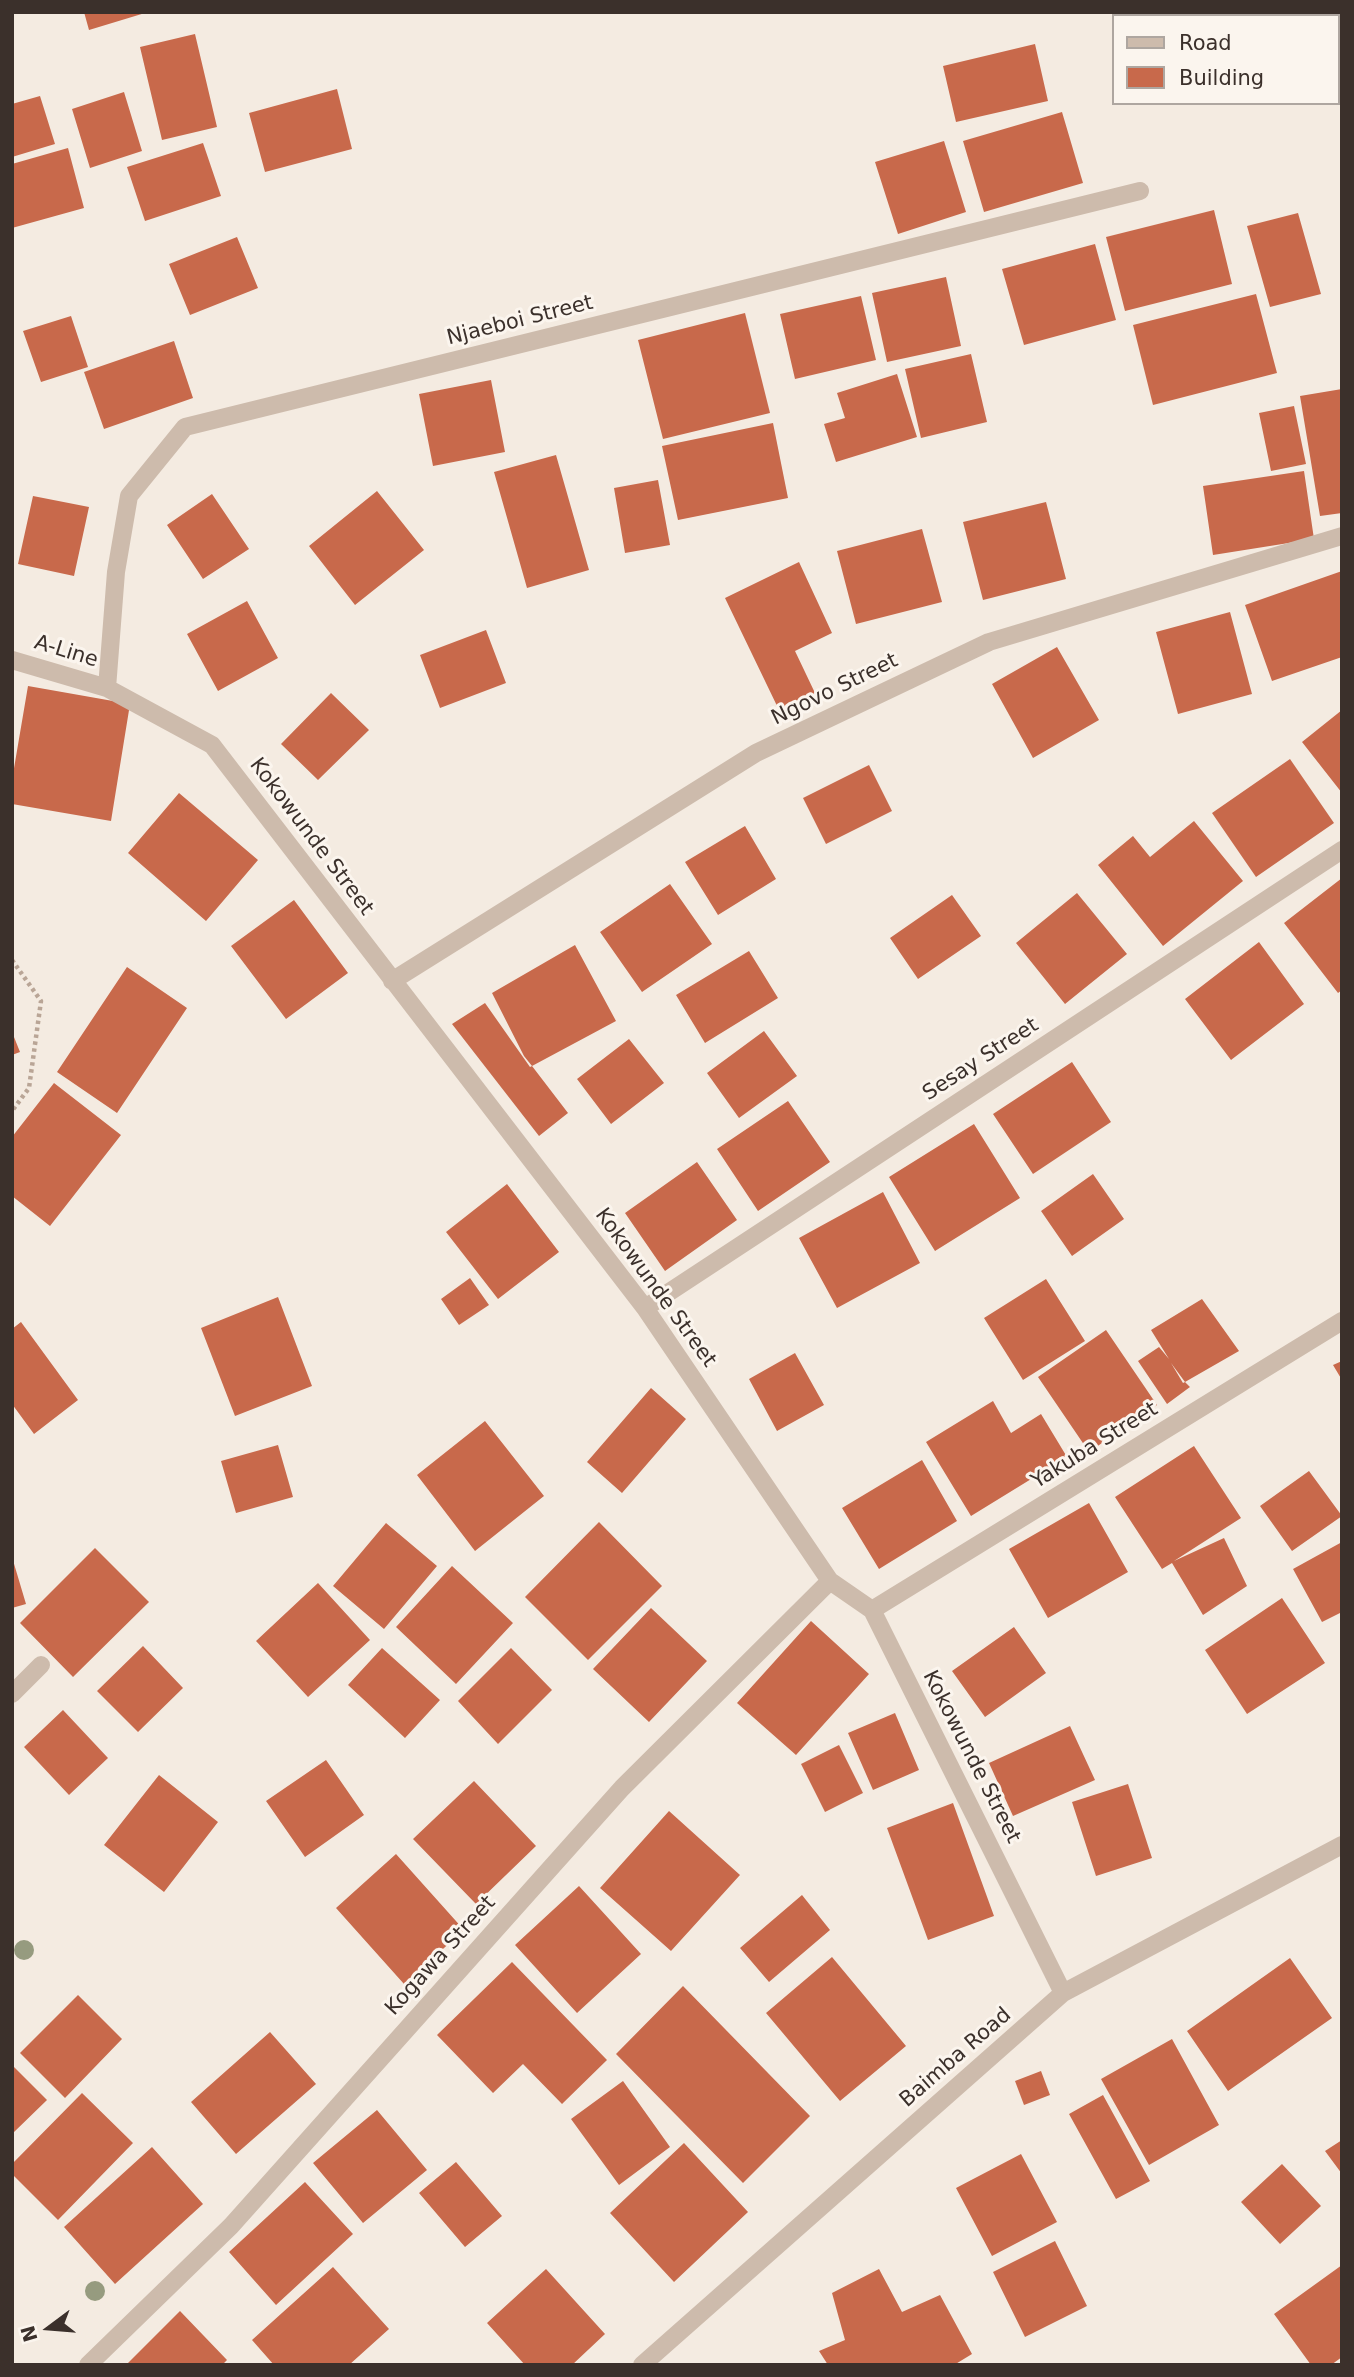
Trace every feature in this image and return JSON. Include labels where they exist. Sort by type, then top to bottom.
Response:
[{"type":"street","name":"Njaeboi Street","points":[[107,688],[116,572],[129,496],[185,427],[1140,191]]},
{"type":"street","name":"Ngovo Street","points":[[392,981],[756,753],[989,642],[1342,536]]},
{"type":"street","name":"A-Line","points":[[12,660],[107,688]]},
{"type":"street","name":"Kokowunde Street","points":[[107,688],[212,745],[645,1308],[830,1581],[872,1610],[1063,1993]]},
{"type":"street","name":"Sesay Street","points":[[645,1308],[1342,850]]},
{"type":"street","name":"Yakuba Street","points":[[872,1610],[1342,1321]]},
{"type":"street","name":"Kogawa Street","points":[[88,2365],[231,2226],[622,1788],[830,1581]]},
{"type":"street","points":[[12,1694],[41,1665]]},
{"type":"street","name":"Baimba Road","points":[[642,2365],[1063,1993],[1342,1845]]},
{"type":"path","points":[[12,960],[41,1001],[29,1088],[12,1111]]},
{"type":"building","points":[[84,12],[145,12],[145,13],[89,30]]},
{"type":"building","points":[[195,34],[217,127],[162,140],[140,47]]},
{"type":"building","points":[[1035,44],[1048,101],[956,122],[943,66]]},
{"type":"building","points":[[337,89],[352,149],[265,172],[249,113]]},
{"type":"building","points":[[124,92],[142,151],[90,168],[72,109]]},
{"type":"building","points":[[40,96],[55,144],[12,157],[12,104]]},
{"type":"building","points":[[1062,112],[1083,183],[984,212],[963,141]]},
{"type":"building","points":[[944,141],[966,212],[898,234],[875,162]]},
{"type":"building","points":[[203,143],[221,196],[145,221],[127,167]]},
{"type":"building","points":[[68,148],[84,208],[12,228],[12,164]]},
{"type":"building","points":[[1214,210],[1232,284],[1125,311],[1106,237]]},
{"type":"building","points":[[1298,213],[1321,294],[1270,307],[1247,226]]},
{"type":"building","points":[[237,237],[258,288],[190,315],[169,264]]},
{"type":"building","points":[[1095,244],[1116,320],[1024,345],[1002,269]]},
{"type":"building","points":[[946,277],[961,346],[887,362],[872,293]]},
{"type":"building","points":[[1256,294],[1277,373],[1153,405],[1133,325]]},
{"type":"building","points":[[861,296],[876,360],[795,379],[780,314]]},
{"type":"building","points":[[745,313],[770,413],[663,439],[638,340]]},
{"type":"building","points":[[71,316],[88,367],[41,382],[23,331]]},
{"type":"building","points":[[174,341],[193,398],[104,429],[84,372]]},
{"type":"building","points":[[971,354],[987,422],[921,438],[905,369]]},
{"type":"building","points":[[897,374],[917,437],[836,462],[824,424],[845,418],[837,393]]},
{"type":"building","points":[[491,380],[505,452],[433,466],[419,394]]},
{"type":"building","points":[[1342,389],[1342,513],[1320,516],[1300,396]]},
{"type":"building","points":[[1294,406],[1306,464],[1271,471],[1259,413]]},
{"type":"building","points":[[773,423],[788,498],[678,520],[662,446]]},
{"type":"building","points":[[556,455],[589,570],[527,588],[494,472]]},
{"type":"building","points":[[1304,471],[1314,539],[1213,555],[1203,486]]},
{"type":"building","points":[[658,480],[670,545],[625,553],[614,488]]},
{"type":"building","points":[[377,491],[424,550],[355,605],[309,546]]},
{"type":"building","points":[[212,494],[249,549],[203,579],[167,525]]},
{"type":"building","points":[[33,496],[89,507],[74,576],[18,564]]},
{"type":"building","points":[[1046,502],[1066,579],[983,600],[963,522]]},
{"type":"building","points":[[922,529],[942,602],[856,624],[837,551]]},
{"type":"building","points":[[799,562],[832,633],[795,651],[815,693],[779,710],[725,598]]},
{"type":"building","points":[[1342,571],[1342,657],[1272,681],[1245,605]]},
{"type":"building","points":[[247,601],[278,658],[218,691],[187,634]]},
{"type":"building","points":[[1230,612],[1252,694],[1178,714],[1156,632]]},
{"type":"building","points":[[486,630],[506,683],[440,708],[420,655]]},
{"type":"building","points":[[1057,647],[1099,720],[1033,758],[992,684]]},
{"type":"building","points":[[28,686],[130,704],[111,821],[12,804],[12,780]]},
{"type":"building","points":[[331,693],[369,730],[318,780],[281,744]]},
{"type":"building","points":[[1342,710],[1342,793],[1302,742]]},
{"type":"building","points":[[1290,759],[1334,823],[1256,877],[1212,813]]},
{"type":"building","points":[[869,765],[892,811],[826,844],[803,798]]},
{"type":"building","points":[[179,793],[258,860],[206,921],[128,853]]},
{"type":"building","points":[[1194,821],[1243,881],[1163,946],[1098,865],[1133,836],[1150,857]]},
{"type":"building","points":[[745,826],[776,879],[718,915],[685,862]]},
{"type":"building","points":[[1342,878],[1342,990],[1338,993],[1284,923]]},
{"type":"building","points":[[670,884],[712,944],[642,992],[600,932]]},
{"type":"building","points":[[1077,893],[1127,954],[1065,1004],[1016,943]]},
{"type":"building","points":[[952,895],[981,936],[918,979],[890,938]]},
{"type":"building","points":[[294,900],[348,973],[286,1019],[231,946]]},
{"type":"building","points":[[1259,942],[1304,1004],[1231,1060],[1185,999]]},
{"type":"building","points":[[575,945],[616,1021],[532,1066],[524,1056],[492,993]]},
{"type":"building","points":[[749,951],[778,998],[705,1043],[676,995]]},
{"type":"building","points":[[127,967],[187,1008],[117,1113],[57,1072]]},
{"type":"building","points":[[485,1003],[530,1067],[532,1066],[568,1113],[539,1136],[452,1024]]},
{"type":"building","points":[[764,1031],[797,1076],[739,1118],[707,1073]]},
{"type":"building","points":[[12,1032],[20,1052],[12,1055]]},
{"type":"building","points":[[629,1039],[664,1083],[611,1124],[577,1079]]},
{"type":"building","points":[[1072,1062],[1111,1122],[1033,1174],[993,1114]]},
{"type":"building","points":[[54,1083],[121,1135],[50,1226],[12,1196],[12,1137]]},
{"type":"building","points":[[788,1101],[830,1162],[758,1211],[717,1149]]},
{"type":"building","points":[[974,1124],[1020,1198],[935,1251],[889,1177]]},
{"type":"building","points":[[697,1162],[737,1220],[665,1271],[625,1213]]},
{"type":"building","points":[[1093,1174],[1124,1219],[1072,1256],[1041,1211]]},
{"type":"building","points":[[507,1184],[559,1252],[498,1299],[446,1232]]},
{"type":"building","points":[[883,1192],[920,1263],[837,1308],[799,1238]]},
{"type":"building","points":[[470,1278],[489,1305],[459,1325],[441,1299]]},
{"type":"building","points":[[1046,1279],[1085,1341],[1023,1380],[984,1318]]},
{"type":"building","points":[[278,1297],[312,1386],[235,1416],[201,1328]]},
{"type":"building","points":[[1202,1299],[1239,1351],[1185,1382],[1190,1387],[1167,1404],[1138,1361],[1159,1347],[1169,1359],[1151,1330]]},
{"type":"building","points":[[21,1322],[78,1400],[34,1434],[12,1404],[12,1329]]},
{"type":"building","points":[[1106,1330],[1157,1405],[1089,1452],[1038,1377]]},
{"type":"building","points":[[795,1353],[824,1405],[777,1431],[749,1379]]},
{"type":"building","points":[[1342,1361],[1342,1380],[1333,1365]]},
{"type":"building","points":[[651,1388],[686,1419],[622,1493],[587,1462]]},
{"type":"building","points":[[993,1401],[1011,1433],[1041,1414],[1067,1457],[971,1516],[926,1442]]},
{"type":"building","points":[[485,1421],[544,1496],[475,1551],[417,1475]]},
{"type":"building","points":[[278,1445],[293,1497],[236,1513],[221,1461]]},
{"type":"building","points":[[1194,1446],[1241,1518],[1174,1561],[1224,1538],[1247,1586],[1203,1615],[1172,1563],[1162,1569],[1115,1497]]},
{"type":"building","points":[[922,1460],[957,1521],[879,1569],[842,1508]]},
{"type":"building","points":[[1309,1471],[1342,1516],[1292,1551],[1260,1506]]},
{"type":"building","points":[[1089,1503],[1128,1572],[1048,1618],[1009,1549]]},
{"type":"building","points":[[599,1522],[662,1586],[588,1660],[525,1597]]},
{"type":"building","points":[[386,1523],[437,1566],[384,1629],[333,1586]]},
{"type":"building","points":[[1342,1542],[1342,1612],[1322,1622],[1293,1569]]},
{"type":"building","points":[[95,1548],[149,1602],[73,1677],[20,1623]]},
{"type":"building","points":[[12,1557],[26,1604],[12,1608]]},
{"type":"building","points":[[452,1566],[513,1623],[456,1684],[396,1627]]},
{"type":"building","points":[[318,1583],[370,1640],[308,1697],[256,1641]]},
{"type":"building","points":[[1282,1598],[1325,1663],[1247,1714],[1205,1650]]},
{"type":"building","points":[[651,1608],[707,1661],[649,1722],[593,1669]]},
{"type":"building","points":[[811,1621],[869,1674],[796,1755],[737,1703]]},
{"type":"building","points":[[1014,1627],[1046,1673],[985,1717],[952,1671]]},
{"type":"building","points":[[143,1646],[183,1688],[138,1732],[97,1691]]},
{"type":"building","points":[[382,1648],[440,1700],[405,1738],[348,1685]]},
{"type":"building","points":[[511,1648],[552,1690],[498,1744],[458,1701]]},
{"type":"building","points":[[63,1710],[108,1758],[69,1795],[24,1747]]},
{"type":"building","points":[[895,1713],[919,1770],[873,1790],[848,1733]]},
{"type":"building","points":[[1070,1726],[1095,1780],[1013,1816],[989,1763]]},
{"type":"building","points":[[839,1745],[863,1793],[825,1812],[801,1764]]},
{"type":"building","points":[[326,1760],[364,1815],[305,1857],[266,1801]]},
{"type":"building","points":[[159,1775],[218,1822],[164,1892],[104,1845]]},
{"type":"building","points":[[474,1781],[536,1846],[476,1904],[413,1839]]},
{"type":"building","points":[[1128,1784],[1152,1858],[1096,1876],[1072,1802]]},
{"type":"building","points":[[953,1803],[994,1916],[928,1940],[887,1828]]},
{"type":"building","points":[[669,1811],[740,1875],[671,1951],[600,1888]]},
{"type":"building","points":[[396,1854],[464,1930],[404,1984],[336,1908]]},
{"type":"building","points":[[579,1886],[641,1954],[577,2013],[515,1945]]},
{"type":"building","points":[[802,1895],[830,1930],[769,1982],[740,1948]]},
{"type":"building","points":[[832,1957],[906,2046],[840,2101],[766,2013]]},
{"type":"building","points":[[1290,1958],[1332,2018],[1228,2091],[1187,2031]]},
{"type":"building","points":[[512,1962],[607,2060],[562,2104],[523,2064],[493,2093],[437,2035]]},
{"type":"building","points":[[683,1986],[810,2116],[743,2183],[616,2054]]},
{"type":"building","points":[[78,1995],[122,2039],[65,2098],[20,2053]]},
{"type":"building","points":[[270,2032],[316,2084],[236,2154],[191,2102]]},
{"type":"building","points":[[1172,2039],[1219,2125],[1149,2165],[1101,2079]]},
{"type":"building","points":[[12,2065],[47,2100],[12,2134]]},
{"type":"building","points":[[1041,2071],[1050,2095],[1024,2105],[1015,2081]]},
{"type":"building","points":[[623,2081],[670,2147],[619,2185],[571,2119]]},
{"type":"building","points":[[82,2093],[133,2143],[58,2220],[12,2174],[12,2164]]},
{"type":"building","points":[[1103,2095],[1150,2181],[1116,2199],[1069,2114]]},
{"type":"building","points":[[377,2110],[427,2170],[363,2223],[313,2163]]},
{"type":"building","points":[[1342,2140],[1342,2174],[1325,2151]]},
{"type":"building","points":[[684,2143],[748,2212],[674,2282],[610,2213]]},
{"type":"building","points":[[152,2147],[203,2204],[115,2284],[64,2227]]},
{"type":"building","points":[[1021,2154],[1057,2222],[992,2256],[956,2188]]},
{"type":"building","points":[[456,2162],[502,2216],[465,2247],[419,2193]]},
{"type":"building","points":[[1282,2164],[1321,2206],[1280,2244],[1241,2202]]},
{"type":"building","points":[[305,2182],[353,2234],[276,2305],[229,2252]]},
{"type":"building","points":[[1055,2241],[1087,2306],[1025,2337],[993,2272]]},
{"type":"building","points":[[1342,2265],[1342,2357],[1331,2365],[1311,2365],[1274,2314]]},
{"type":"building","points":[[333,2267],[389,2329],[349,2365],[274,2365],[252,2340]]},
{"type":"building","points":[[546,2269],[605,2334],[572,2365],[525,2365],[487,2323]]},
{"type":"building","points":[[879,2269],[902,2312],[940,2295],[972,2354],[954,2365],[828,2365],[819,2351],[845,2340],[832,2293]]},
{"type":"building","points":[[180,2311],[227,2360],[222,2365],[126,2365]]}]
